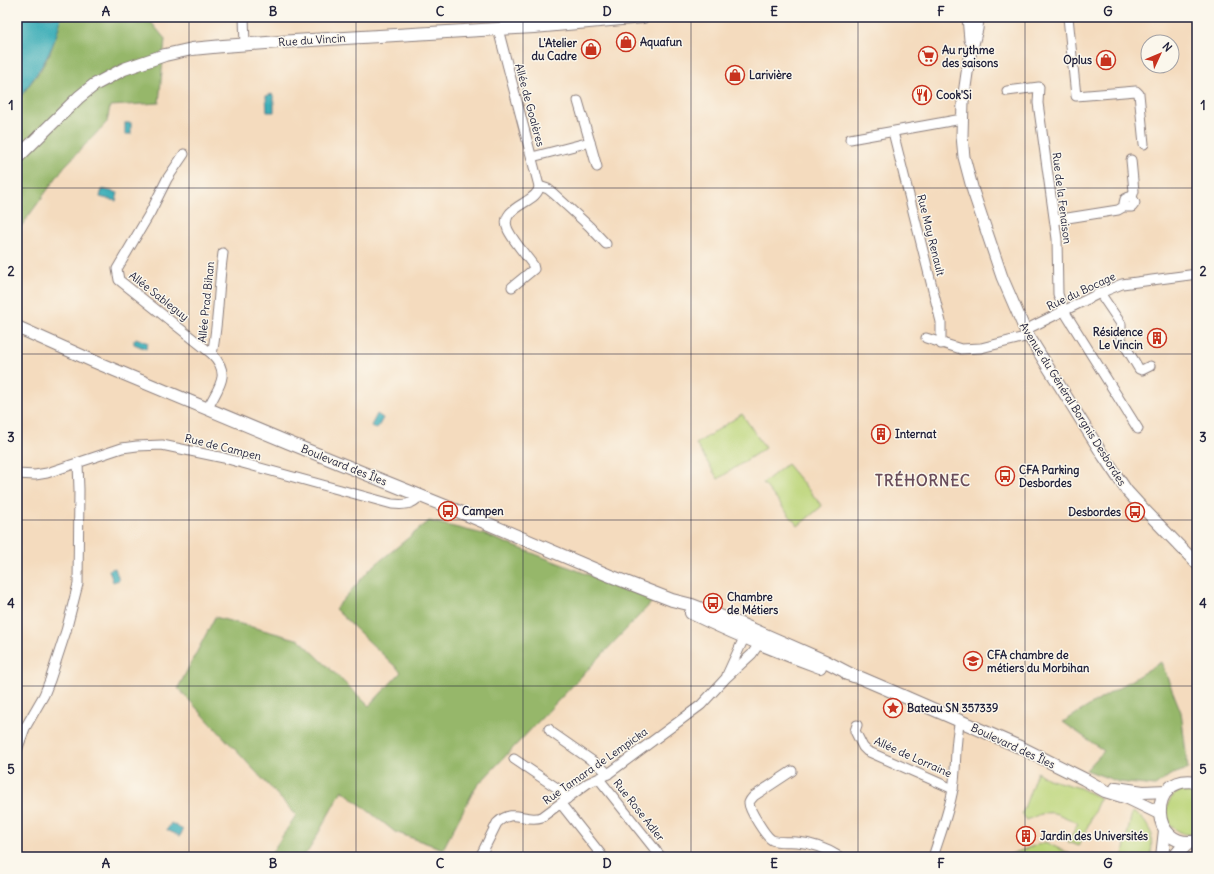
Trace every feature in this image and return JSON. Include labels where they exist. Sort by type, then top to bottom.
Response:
[{"type":"main road","name":"Rue du Vincin","points":[[17,158],[79,96],[94,85],[112,74],[165,55],[185,51],[294,41],[498,29],[532,22],[643,17]]},
{"type":"main road","name":"Boulevard des Îles","points":[[17,327],[93,361],[608,575],[672,600],[692,605],[754,629],[763,640]]},
{"type":"main road","name":"Boulevard des Îles","points":[[672,600],[679,608],[744,638],[763,640],[827,662],[854,676],[1022,748],[1105,791],[1128,798],[1159,813]]},
{"type":"main road","name":"Boulevard des Îles","points":[[1084,779],[1095,780],[1114,787],[1132,791],[1167,791]]},
{"type":"main road","points":[[1193,842],[1181,841],[1172,837],[1162,825],[1159,813],[1160,805],[1167,791],[1184,782],[1197,782]]},
{"type":"main road","points":[[1162,857],[1165,830]]},
{"type":"main road","points":[[1174,857],[1179,850],[1193,842]]},
{"type":"street","points":[[244,17],[245,45]]},
{"type":"street","name":"Avenue du Général Borgnis Desbordes","points":[[968,17],[970,27],[969,59],[962,119],[964,156],[973,191],[1002,277],[1027,333],[1104,457],[1127,491],[1197,564]]},
{"type":"street","name":"Avenue du Général Borgnis Desbordes","points":[[969,59],[977,29],[978,17]]},
{"type":"street","points":[[1068,17],[1076,96],[1136,91],[1139,94],[1144,144]]},
{"type":"street","name":"Allée de Goalères","points":[[498,29],[540,186]]},
{"type":"street","name":"Rue de la Fenaison","points":[[1008,91],[1042,87],[1038,103],[1057,239],[1057,289],[1064,311],[1138,429]]},
{"type":"street","points":[[578,101],[597,167]]},
{"type":"street","points":[[850,139],[962,119]]},
{"type":"street","name":"Rue May Renault","points":[[893,132],[941,322],[942,344]]},
{"type":"street","points":[[532,157],[590,142]]},
{"type":"street","name":"Allée Sableguy","points":[[184,154],[167,179],[150,213],[117,269],[119,280],[219,361],[223,372],[222,380],[208,408]]},
{"type":"street","points":[[1055,220],[1118,210],[1125,206],[1125,199],[1129,197],[1132,198],[1134,191],[1131,160]]},
{"type":"street","points":[[512,286],[534,269],[533,265],[508,230],[507,220],[511,212],[538,193],[540,186],[554,194],[606,244]]},
{"type":"street","name":"Allée Prad Bihan","points":[[212,354],[215,341],[220,270],[223,253]]},
{"type":"street","name":"Rue du Bocage","points":[[926,338],[961,349],[981,348],[1027,333],[1064,311],[1100,293],[1132,282],[1197,274]]},
{"type":"street","points":[[1100,293],[1121,324],[1121,339],[1139,369],[1142,370],[1150,366]]},
{"type":"street","name":"Rue de Campen","points":[[17,474],[35,475],[78,463],[122,448],[162,445],[224,458],[392,504],[407,505],[420,496]]},
{"type":"street","points":[[17,750],[25,728],[44,695],[50,680],[66,631],[78,584],[78,463]]},
{"type":"street","points":[[744,638],[754,629]]},
{"type":"street","name":"Rue Tamara de Lempicka","points":[[726,678],[744,638]]},
{"type":"street","name":"Rue Tamara de Lempicka","points":[[480,857],[497,823],[501,819],[517,815],[533,819],[539,818],[588,784],[608,774],[701,705],[726,678],[752,654],[763,640]]},
{"type":"street","points":[[933,857],[950,806],[960,721]]},
{"type":"street","name":"Allée de Lorraine","points":[[857,725],[855,730],[863,747],[867,751],[953,789]]},
{"type":"street","points":[[549,729],[608,774]]},
{"type":"street","points":[[514,759],[557,788],[564,802],[602,857]]},
{"type":"street","points":[[792,771],[754,796],[750,801],[750,808],[771,839],[776,841],[811,844],[840,857]]},
{"type":"street","name":"Rue Rose Adler","points":[[599,779],[660,857]]},
{"type":"green space","points":[[61,17],[147,17],[165,39],[159,103],[110,106],[107,122],[64,167],[17,232],[17,101],[40,71],[50,53]]},
{"type":"green space","points":[[742,414],[765,448],[718,479],[696,444]]},
{"type":"green space","points":[[787,464],[822,506],[798,526],[763,483]]},
{"type":"green space","points":[[429,521],[483,534],[654,600],[475,788],[443,849],[395,832],[342,790],[309,850],[302,857],[269,857],[296,815],[178,688],[215,617],[300,640],[369,706],[401,672],[335,609],[370,569]]},
{"type":"green space","points":[[1161,662],[1181,712],[1188,769],[1170,775],[1155,786],[1119,782],[1086,770],[1104,751],[1063,722]]},
{"type":"green space","points":[[1037,772],[1048,779],[1080,788],[1100,798],[1079,846],[1068,842],[1078,823],[1052,813],[1042,814],[1027,820],[1022,814]]},
{"type":"green space","points":[[1185,789],[1197,790],[1197,834],[1186,834],[1177,831],[1167,818],[1166,809],[1169,801],[1175,794]]},
{"type":"green space","points":[[1132,812],[1142,819],[1152,835],[1151,852],[1154,857],[1120,857],[1123,854]]},
{"type":"green space","points":[[1045,842],[1070,854],[1067,857],[1003,857]]},
{"type":"water","points":[[17,17],[61,17],[50,51],[38,72],[17,101]]},
{"type":"water","points":[[272,94],[274,98],[274,112],[267,112],[266,96]]},
{"type":"water","points":[[125,123],[131,123],[131,134],[125,134]]},
{"type":"water","points":[[102,189],[118,193],[116,201],[100,197]]},
{"type":"water","points":[[136,338],[148,343],[146,349],[134,344],[134,340]]},
{"type":"water","points":[[377,414],[383,418],[377,429],[371,426]]},
{"type":"water","points":[[115,568],[119,580],[113,582],[109,570]]},
{"type":"water","points":[[171,823],[183,830],[180,836],[167,830]]},
{"type":"place","name":"Aquafun","points":[[626,42]]},
{"type":"place","name":"L'Atelier du Cadre","points":[[591,49]]},
{"type":"place","name":"Au rythme des saisons","points":[[928,56]]},
{"type":"place","name":"Oplus","points":[[1106,60]]},
{"type":"place","name":"Larivière","points":[[735,75]]},
{"type":"place","name":"Cook'Si","points":[[922,95]]},
{"type":"place","name":"Résidence Le Vincin","points":[[1157,338]]},
{"type":"place","name":"Internat","points":[[881,434]]},
{"type":"place","name":"CFA Parking Desbordes","points":[[1005,476]]},
{"type":"place","name":"Campen","points":[[448,511]]},
{"type":"place","name":"Desbordes","points":[[1135,512]]},
{"type":"place","name":"Chambre de Métiers","points":[[713,603]]},
{"type":"place","name":"CFA chambre de métiers du Morbihan","points":[[973,661]]},
{"type":"place","name":"Bateau SN 357339","points":[[893,708]]},
{"type":"place","name":"Jardin des Universités","points":[[1026,836]]},
{"type":"district","name":"TRÉHORNEC","points":[[923,481]]}]
